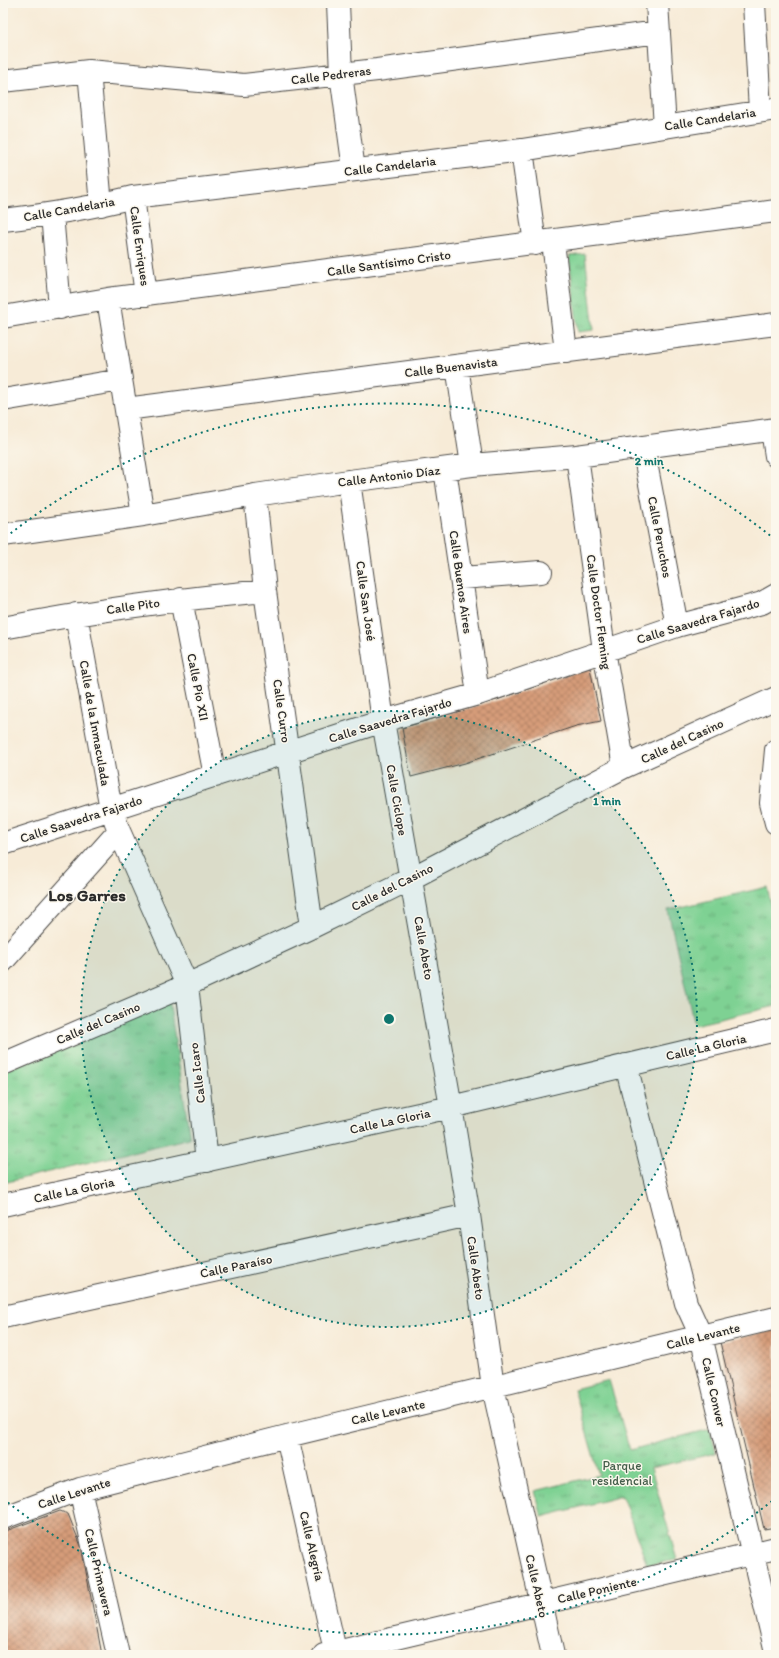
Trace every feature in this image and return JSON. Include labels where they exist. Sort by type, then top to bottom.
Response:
[{"type":"street","points":[[338,3],[341,74],[354,170]]},
{"type":"street","points":[[657,3],[665,126]]},
{"type":"street","points":[[754,3],[768,110]]},
{"type":"street","name":"Calle Pedreras","points":[[3,81],[89,71],[244,85],[341,74],[658,32]]},
{"type":"street","points":[[89,71],[101,205]]},
{"type":"street","name":"Calle Candelaria","points":[[3,220],[52,214],[101,205],[133,197],[522,150],[768,110]]},
{"type":"street","points":[[522,150],[544,243],[566,352]]},
{"type":"street","name":"Calle Enriques","points":[[133,197],[146,295]]},
{"type":"street","name":"Calle Santísimo Cristo","points":[[3,317],[108,300],[776,211]]},
{"type":"street","points":[[52,214],[60,308]]},
{"type":"street","points":[[108,300],[143,515]]},
{"type":"street","name":"Calle Buenavista","points":[[126,409],[776,324]]},
{"type":"street","points":[[457,366],[472,465]]},
{"type":"street","points":[[3,400],[121,380]]},
{"type":"street","points":[[774,430],[776,456]]},
{"type":"street","name":"Calle Antonio Díaz","points":[[3,535],[143,515],[255,494],[349,481],[472,465],[577,456],[774,430]]},
{"type":"street","name":"Calle Peruchos","points":[[643,447],[676,626]]},
{"type":"street","name":"Calle Doctor Fleming","points":[[577,456],[604,650],[624,767]]},
{"type":"street","name":"Calle Buenos Aires","points":[[445,469],[478,694]]},
{"type":"street","name":"Calle San José","points":[[349,481],[383,721]]},
{"type":"street","name":"Calle Curro","points":[[255,494],[265,591],[312,927]]},
{"type":"street","points":[[461,578],[541,572]]},
{"type":"street","name":"Calle Pito","points":[[3,628],[76,614],[181,599],[265,591]]},
{"type":"street","name":"Calle Saavedra Fajardo","points":[[4,840],[110,809],[383,721],[478,694],[676,626],[762,603],[776,595]]},
{"type":"street","name":"Calle Pío XII","points":[[181,599],[215,776]]},
{"type":"street","name":"Calle de la Inmaculada","points":[[76,614],[110,809],[187,985]]},
{"type":"street","name":"Calle del Casino","points":[[3,1064],[187,985],[312,927],[410,879],[624,767],[776,698]]},
{"type":"street","name":"Calle Ciclope","points":[[383,721],[410,879]]},
{"type":"street","points":[[776,750],[771,803],[776,823]]},
{"type":"street","points":[[3,961],[119,831]]},
{"type":"street","name":"Calle Abeto","points":[[410,879],[416,902],[452,1108],[493,1387],[553,1655]]},
{"type":"street","name":"Calle Icaro","points":[[187,985],[207,1161]]},
{"type":"street","name":"Calle La Gloria","points":[[3,1205],[452,1108],[776,1030]]},
{"type":"street","name":"Calle Conver","points":[[626,1065],[686,1304],[701,1336],[776,1652]]},
{"type":"street","name":"Calle Paraíso","points":[[3,1317],[469,1216]]},
{"type":"street","name":"Calle Levante","points":[[3,1518],[80,1489],[287,1436],[776,1318]]},
{"type":"street","name":"Calle Alegría","points":[[287,1436],[332,1654]]},
{"type":"street","name":"Calle Primavera","points":[[80,1489],[118,1655]]},
{"type":"street","name":"Calle Poniente","points":[[332,1654],[776,1548]]},
{"type":"green space","points":[[585,254],[594,330],[578,332],[569,256]]},
{"type":"green space","points":[[767,887],[776,925],[776,1006],[694,1025],[668,910]]},
{"type":"green space","points":[[169,1000],[190,1138],[3,1183],[3,1071]]},
{"type":"green space","name":"Parque residencial","points":[[609,1380],[630,1450],[710,1429],[716,1453],[651,1468],[677,1560],[647,1565],[622,1496],[542,1517],[535,1491],[599,1475],[574,1389]]},
{"type":"building","points":[[590,668],[601,721],[576,726],[465,763],[411,777],[402,728],[497,700]]},
{"type":"building","points":[[776,1329],[776,1527],[764,1529],[720,1342]]},
{"type":"building","points":[[60,1511],[68,1514],[81,1546],[102,1655],[6,1655],[3,1648],[3,1532]]},
{"type":"district","name":"Los Garres","points":[[87,895]]}]
